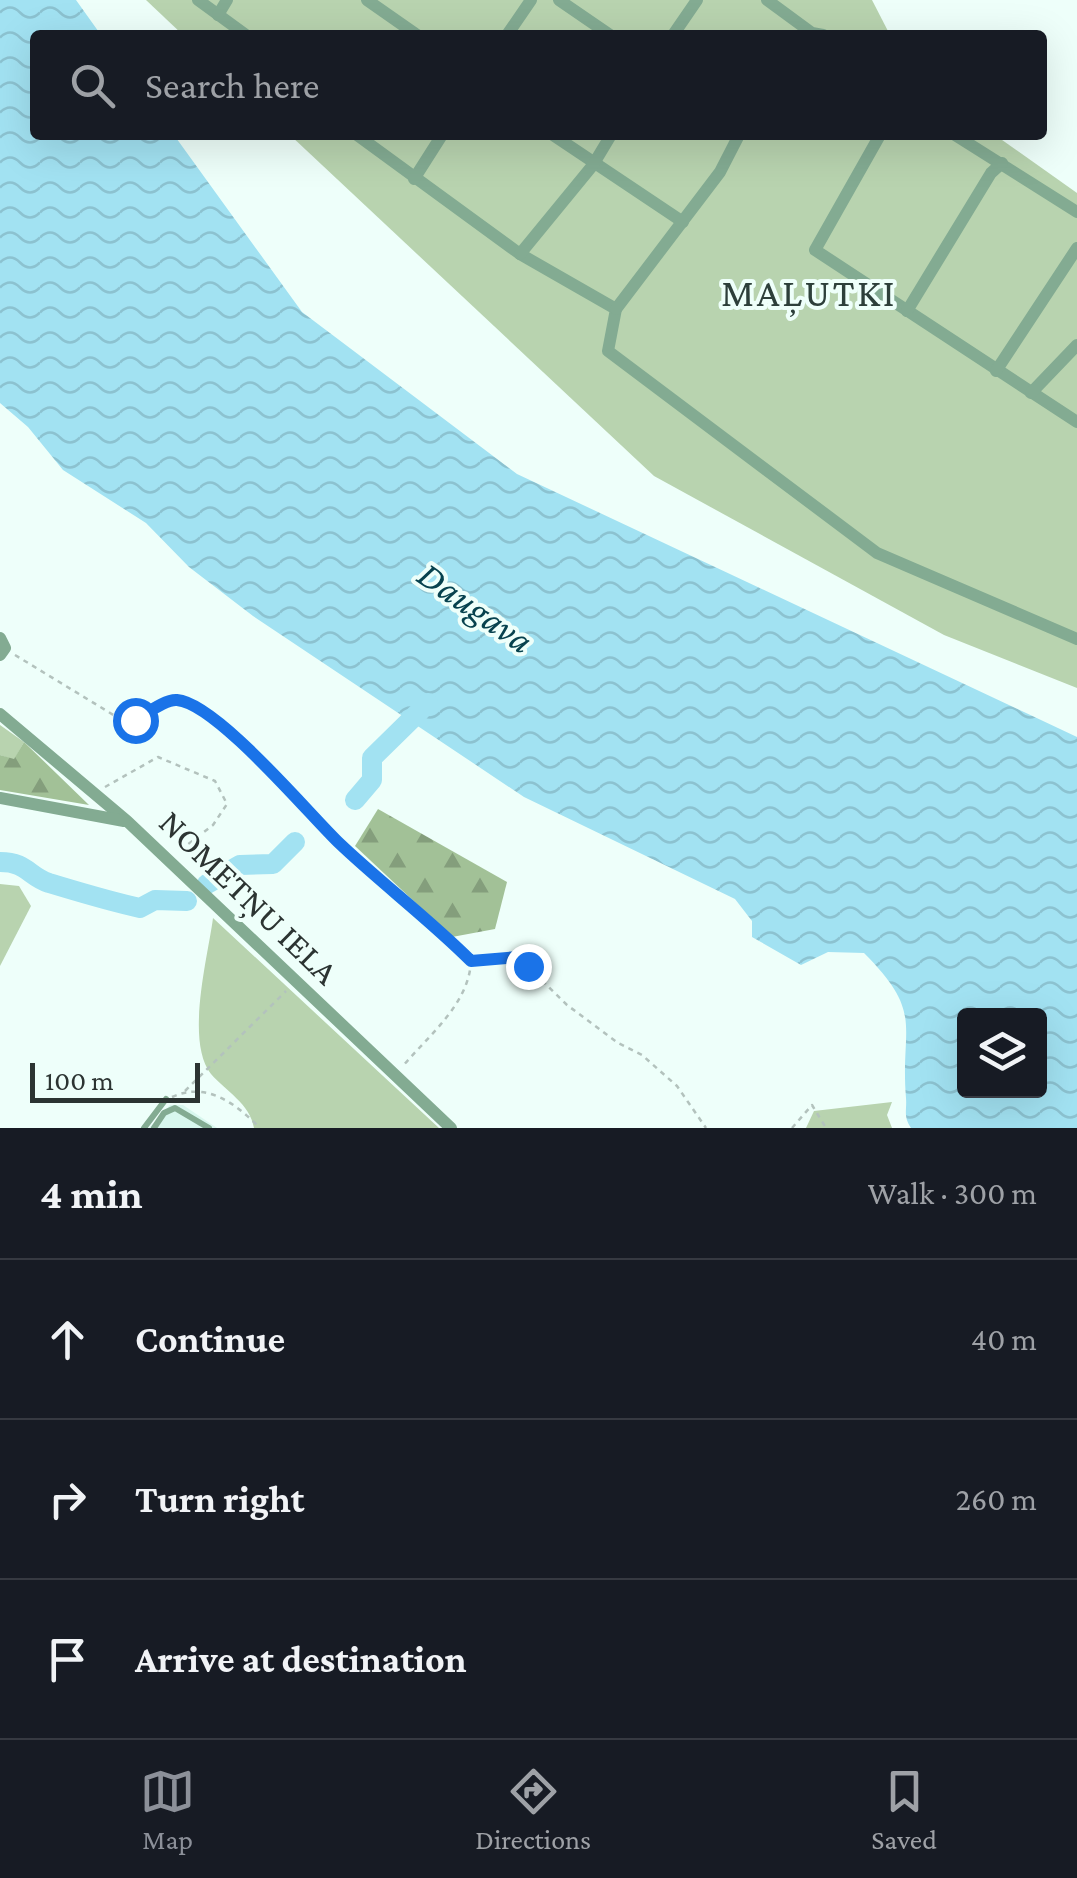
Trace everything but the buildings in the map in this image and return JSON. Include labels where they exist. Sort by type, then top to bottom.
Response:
[{"type":"street","points":[[198,0],[239,30]]},
{"type":"street","points":[[218,15],[227,0]]},
{"type":"street","points":[[367,0],[410,30]]},
{"type":"street","points":[[510,30],[531,0]]},
{"type":"street","points":[[559,0],[603,30]]},
{"type":"street","points":[[676,30],[696,0]]},
{"type":"street","points":[[767,0],[809,30]]},
{"type":"street","points":[[363,140],[520,254],[616,309]]},
{"type":"street","points":[[414,179],[439,140]]},
{"type":"street","points":[[559,140],[593,166],[683,222]]},
{"type":"street","points":[[520,254],[593,166],[608,140]]},
{"type":"street","points":[[736,140],[720,172],[616,309],[608,351],[877,553],[1077,639]]},
{"type":"street","points":[[877,140],[815,250],[1077,422]]},
{"type":"street","points":[[963,140],[1077,212]]},
{"type":"street","points":[[907,312],[991,173],[1002,163]]},
{"type":"street","points":[[996,371],[1077,248]]},
{"type":"street","points":[[1031,393],[1077,345]]},
{"type":"street","name":"NOMETŅU IELA","points":[[0,714],[127,821],[165,862],[451,1128]]},
{"type":"street","points":[[0,798],[127,821]]},
{"type":"lane","points":[[144,1128],[166,1099]]},
{"type":"lane","points":[[154,1128],[164,1113],[175,1108],[209,1128]]},
{"type":"path","points":[[2,647],[124,722],[179,700],[215,722],[288,787],[337,841],[471,961],[518,957],[567,1005],[618,1044],[642,1055],[677,1086],[706,1128]]},
{"type":"path","points":[[95,793],[158,758],[215,781],[226,804],[220,814],[165,862]]},
{"type":"path","points":[[394,1076],[459,1000],[470,982],[471,961]]},
{"type":"path","points":[[166,1099],[186,1091],[295,983]]},
{"type":"path","points":[[186,1091],[212,1092],[242,1110],[260,1128]]},
{"type":"path","points":[[792,1128],[812,1105],[826,1128]]},
{"type":"shaded area","points":[[170,1105],[183,1105],[217,1128],[149,1128]]},
{"type":"green space","points":[[146,0],[872,0],[887,30],[178,30]]},
{"type":"green space","points":[[295,140],[1002,140],[1077,193],[1077,688],[944,635],[654,476]]},
{"type":"green space","points":[[0,725],[24,742],[14,760],[0,755]]},
{"type":"green space","points":[[24,742],[89,805],[0,790],[0,755],[14,759]]},
{"type":"green space","points":[[378,809],[507,882],[495,929],[452,937],[355,846]]},
{"type":"green space","points":[[0,884],[19,886],[31,906],[0,966]]},
{"type":"green space","points":[[213,918],[439,1128],[254,1128],[243,1105],[211,1074],[203,1059],[200,998]]},
{"type":"green space","points":[[892,1102],[887,1115],[892,1128],[806,1128],[814,1111]]},
{"type":"water","name":"Daugava","points":[[0,0],[76,0],[97,30],[30,30],[30,140],[178,140],[302,312],[517,474],[1077,737],[1077,1128],[911,1128],[906,1113],[903,1006],[864,953],[828,952],[801,965],[752,937],[752,921],[735,899],[524,797],[253,616],[189,567],[146,523],[63,470],[28,427],[0,403]]},
{"type":"waterway","points":[[355,800],[372,780],[372,758],[428,703]]},
{"type":"waterway","points":[[207,884],[240,865],[273,864],[295,842]]},
{"type":"waterway","points":[[0,862],[16,864],[49,883],[140,908],[155,900],[187,901]]},
{"type":"district","name":"MAĻUTKI","points":[[809,292]]},
{"type":"route","points":[[135,720],[168,701],[179,700],[191,706],[246,748],[337,841],[471,961],[518,957],[528,966]]}]
